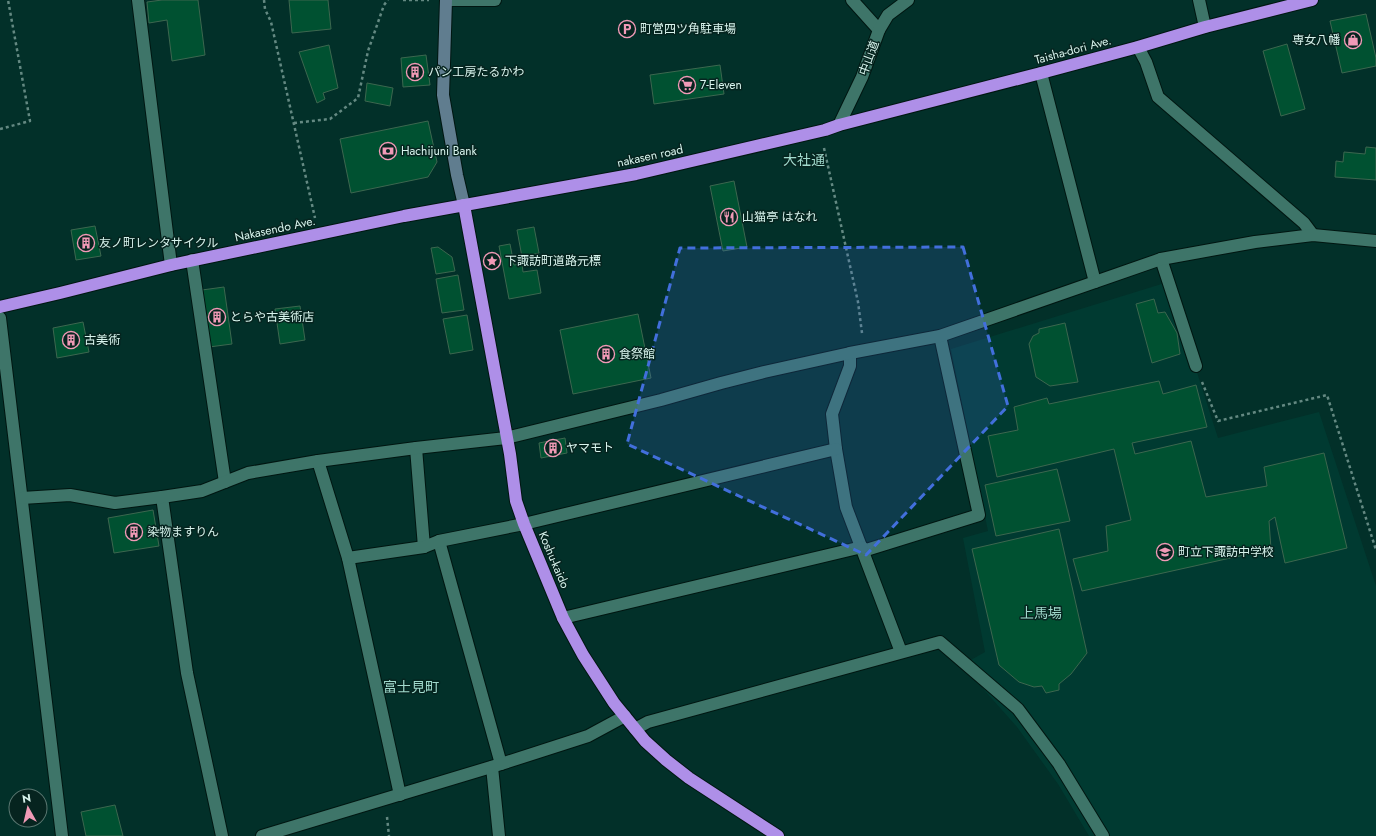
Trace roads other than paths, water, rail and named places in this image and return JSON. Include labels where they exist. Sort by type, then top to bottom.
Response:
[{"type":"highway","name":"Taisha-dori Ave.","points":[[839,125],[1041,73],[1205,27],[1312,0]]},
{"type":"highway","name":"nakasen road","points":[[464,205],[636,174],[825,130],[839,125]]},
{"type":"highway","name":"Nakasendo Ave.","points":[[0,307],[192,260],[464,205]]},
{"type":"highway","name":"Koshu-kaido","points":[[464,205],[510,454],[516,501],[563,618],[583,656],[614,703],[645,741],[689,778],[778,836]]},
{"type":"street","points":[[138,0],[171,265]]},
{"type":"street","points":[[464,205],[443,94],[446,0],[495,0]]},
{"type":"street","points":[[852,0],[879,30]]},
{"type":"street","name":"中山道","points":[[839,125],[862,77],[879,30],[888,15],[908,0]]},
{"type":"street","points":[[1199,0],[1205,27]]},
{"type":"street","points":[[1138,47],[1146,62],[1158,97],[1304,223],[1313,235]]},
{"type":"street","points":[[1041,73],[1095,282]]},
{"type":"street","points":[[22,498],[70,495],[115,503],[202,491],[248,473],[318,461],[506,438],[661,400],[756,374],[850,353],[940,336],[1161,259],[1255,242],[1313,235],[1376,240]]},
{"type":"street","points":[[1161,259],[1196,366]]},
{"type":"street","points":[[192,260],[225,482]]},
{"type":"street","points":[[0,318],[62,836]]},
{"type":"street","points":[[563,618],[862,549],[979,515],[940,336]]},
{"type":"street","points":[[850,353],[850,366],[832,414],[836,449],[846,507],[901,652]]},
{"type":"street","points":[[416,448],[424,547]]},
{"type":"street","points":[[348,558],[424,547],[439,541],[524,524],[836,449]]},
{"type":"street","points":[[318,461],[348,558],[400,795]]},
{"type":"street","points":[[162,497],[187,673],[222,836]]},
{"type":"street","points":[[439,541],[496,765],[499,836]]},
{"type":"street","points":[[634,728],[648,722],[940,642],[1018,709],[1059,764],[1103,836]]},
{"type":"street","points":[[262,836],[400,795],[588,736],[625,716]]},
{"type":"place","name":"町営四ツ角駐車場","points":[[627,29]]},
{"type":"place","name":"専女八幡","points":[[1353,40]]},
{"type":"place","name":"パン工房たるかわ","points":[[415,72]]},
{"type":"place","name":"7-Eleven","points":[[687,85]]},
{"type":"place","name":"Hachijuni Bank","points":[[388,151]]},
{"type":"place","name":"山猫亭 はなれ","points":[[729,217]]},
{"type":"place","name":"友ノ町レンタサイクル","points":[[86,243]]},
{"type":"place","name":"下諏訪町道路元標","points":[[492,261]]},
{"type":"place","name":"とらや古美術店","points":[[217,317]]},
{"type":"place","name":"古美術","points":[[71,340]]},
{"type":"place","name":"食祭館","points":[[606,354]]},
{"type":"place","name":"ヤマモト","points":[[553,448]]},
{"type":"place","name":"染物ますりん","points":[[134,532]]},
{"type":"place","name":"町立下諏訪中学校","points":[[1165,552]]},
{"type":"district","name":"大社通","points":[[804,160]]},
{"type":"district","name":"上馬場","points":[[1041,613]]},
{"type":"district","name":"富士見町","points":[[411,687]]}]
